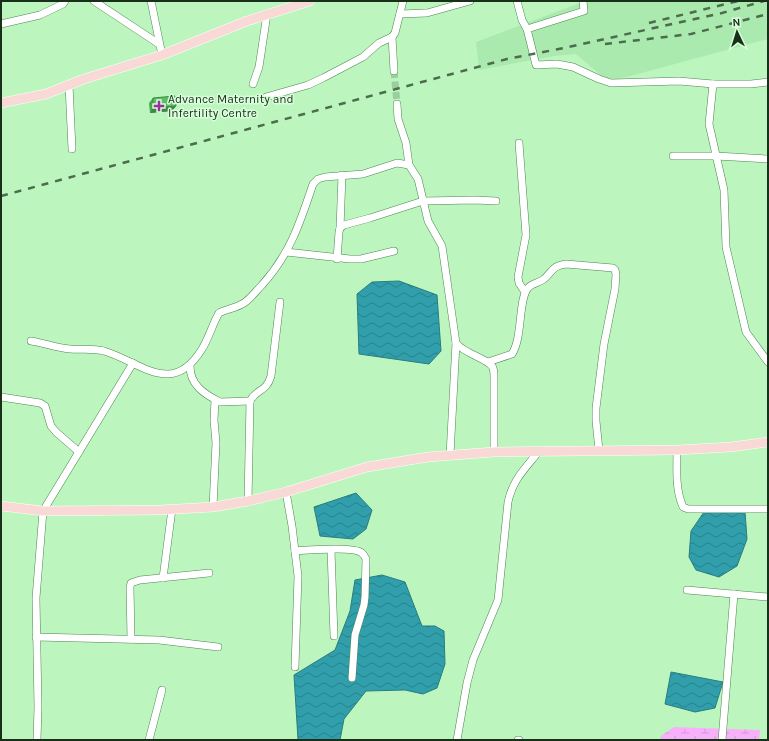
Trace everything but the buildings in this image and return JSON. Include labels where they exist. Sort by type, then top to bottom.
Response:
[{"type":"main road","points":[[1,103],[46,94],[69,84],[162,55],[267,14],[310,1]]},
{"type":"main road","points":[[1,506],[43,511],[213,507],[286,492],[367,467],[402,460],[494,452],[677,450],[732,447],[768,442]]},
{"type":"street","points":[[1,24],[40,15],[63,4],[65,1]]},
{"type":"street","points":[[94,1],[159,44]]},
{"type":"street","points":[[150,1],[162,55]]},
{"type":"street","points":[[266,97],[308,85],[323,78],[363,57],[378,43],[392,37],[395,33],[403,1]]},
{"type":"street","points":[[400,14],[427,13],[470,1]]},
{"type":"street","points":[[517,1],[522,20],[528,29],[536,65],[557,64],[573,67],[611,83],[679,81],[713,84],[751,84],[768,82]]},
{"type":"street","points":[[528,29],[584,11],[583,1]]},
{"type":"street","points":[[253,84],[259,67],[267,14]]},
{"type":"street","points":[[392,37],[394,71]]},
{"type":"street","points":[[69,84],[72,149]]},
{"type":"street","points":[[713,84],[709,124],[725,203],[726,247],[746,332],[768,362]]},
{"type":"street","points":[[397,104],[398,119],[406,143],[409,165],[418,179],[428,221],[443,250],[456,344],[450,455]]},
{"type":"street","points":[[519,143],[526,227],[525,242],[518,277],[519,283],[525,292]]},
{"type":"street","points":[[673,156],[716,156],[768,159]]},
{"type":"street","points":[[31,340],[69,349],[97,349],[110,353],[158,374],[170,374],[182,371],[190,366],[203,348],[218,313],[244,303],[252,296],[278,265],[286,252],[306,207],[313,184],[318,179],[342,175],[363,174],[397,163],[409,165]]},
{"type":"street","points":[[337,259],[342,175]]},
{"type":"street","points":[[340,228],[350,223],[423,201],[496,201]]},
{"type":"street","points":[[286,252],[337,259],[361,259],[394,251]]},
{"type":"street","points":[[488,362],[509,356],[515,350],[525,292],[531,285],[544,279],[554,267],[559,265],[613,268],[616,274],[615,289],[604,344],[596,399],[596,421],[599,450]]},
{"type":"street","points":[[248,501],[250,401],[253,396],[267,386],[271,376],[280,302]]},
{"type":"street","points":[[456,344],[464,351],[488,362],[493,368],[494,452]]},
{"type":"street","points":[[37,740],[38,707],[36,598],[43,511],[133,363]]},
{"type":"street","points":[[190,366],[190,374],[202,393],[220,402],[250,401]]},
{"type":"street","points":[[1,397],[40,403],[45,406],[51,426],[79,452]]},
{"type":"street","points":[[213,507],[216,443],[214,420],[215,400]]},
{"type":"street","points":[[677,450],[678,498],[682,507],[688,509],[768,509]]},
{"type":"street","points":[[457,740],[467,683],[473,660],[498,600],[508,502],[511,490],[514,482],[539,451]]},
{"type":"street","points":[[286,492],[298,576],[295,667]]},
{"type":"street","points":[[163,578],[172,509]]},
{"type":"street","points":[[295,551],[344,549],[357,551],[363,554],[366,559],[366,597],[355,635],[352,678]]},
{"type":"street","points":[[331,550],[334,636]]},
{"type":"street","points":[[131,639],[131,583],[140,580],[209,573]]},
{"type":"street","points":[[687,590],[768,597]]},
{"type":"street","points":[[722,740],[734,594]]},
{"type":"street","points":[[36,637],[160,640],[218,647]]},
{"type":"street","points":[[149,740],[162,690]]},
{"type":"shaded area","points":[[585,1],[768,1],[768,39],[617,79],[604,78],[576,54],[554,56],[479,70],[476,42]]},
{"type":"green space","points":[[674,727],[760,730],[759,740],[660,740],[661,736]]},
{"type":"water","points":[[399,281],[437,295],[441,351],[429,364],[359,354],[357,294],[372,282]]},
{"type":"water","points":[[356,493],[372,510],[366,529],[353,539],[320,536],[314,507]]},
{"type":"water","points":[[704,512],[745,512],[747,539],[737,566],[719,577],[696,570],[689,557],[691,531]]},
{"type":"water","points":[[382,575],[405,582],[422,626],[435,626],[444,631],[445,664],[437,688],[423,694],[405,690],[366,691],[344,719],[340,740],[298,740],[294,675],[335,650],[350,611],[355,580]]},
{"type":"water","points":[[671,672],[723,682],[715,708],[695,712],[665,704]]},
{"type":"tunnel","points":[[394,71],[397,104]]},
{"type":"railway","points":[[649,23],[738,1]]},
{"type":"railway","points":[[1,196],[507,59],[722,13],[764,1]]},
{"type":"railway","points":[[605,44],[691,34],[768,14]]},
{"type":"place","name":"Advance Maternity and Infertility Centre","points":[[159,106]]}]
